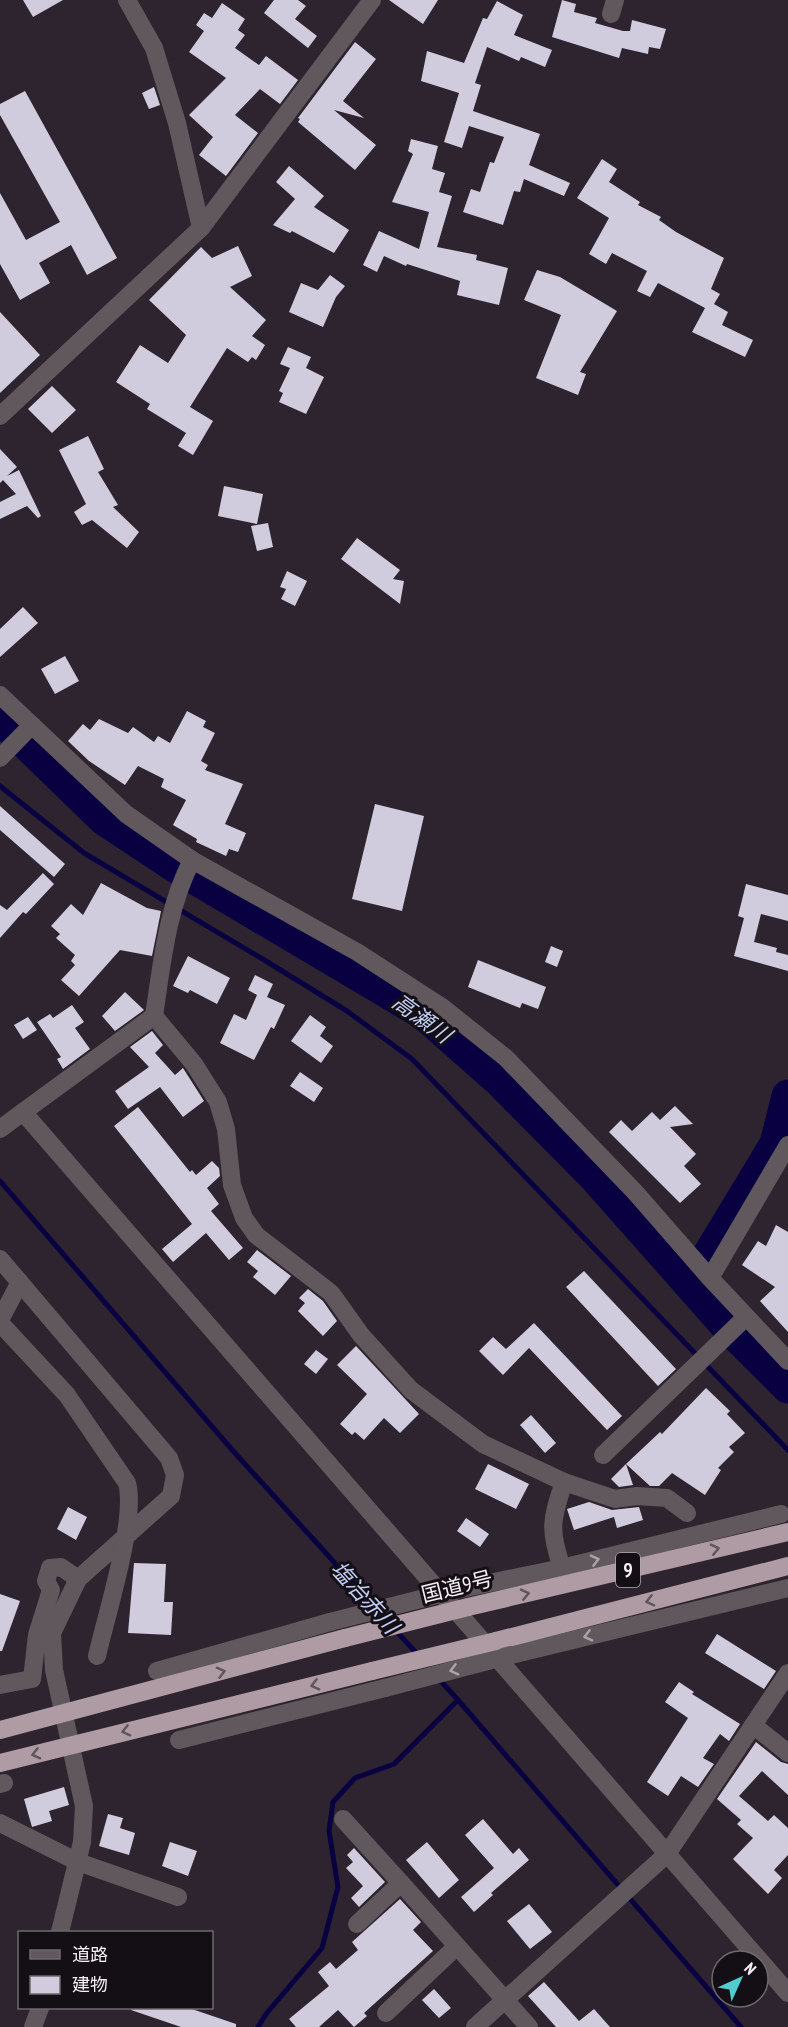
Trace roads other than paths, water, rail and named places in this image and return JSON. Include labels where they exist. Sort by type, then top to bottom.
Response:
[{"type":"highway","name":"国道9号","points":[[0,1730],[468,1607],[782,1533]]},
{"type":"highway","name":"9","points":[[0,1763],[496,1641],[788,1566]]},
{"type":"street","points":[[127,0],[154,48],[177,123],[201,228]]},
{"type":"street","points":[[0,416],[201,228],[372,0]]},
{"type":"street","points":[[0,695],[126,814],[192,860],[357,952],[442,1007],[506,1058],[635,1191],[710,1278],[788,1361]]},
{"type":"street","points":[[0,758],[32,725]]},
{"type":"street","points":[[0,1129],[154,1016],[170,916],[180,882],[192,860]]},
{"type":"street","points":[[154,1016],[194,1064],[218,1102],[226,1129],[232,1185],[244,1218],[256,1235],[332,1293],[361,1335],[411,1390],[483,1444],[564,1482],[615,1499],[637,1496],[667,1498],[687,1513]]},
{"type":"street","points":[[23,1112],[788,1993]]},
{"type":"street","points":[[710,1278],[788,1145]]},
{"type":"street","points":[[0,1259],[169,1458],[175,1475],[171,1496],[78,1579],[52,1633],[54,1670],[84,1806],[78,1862],[60,1931]]},
{"type":"street","points":[[20,1282],[0,1321],[67,1395],[121,1470],[130,1496],[124,1538],[97,1656]]},
{"type":"street","points":[[603,1455],[746,1317]]},
{"type":"street","points":[[562,1568],[552,1540],[554,1511],[564,1482]]},
{"type":"street","points":[[157,1671],[330,1622],[456,1590],[562,1568],[780,1514]]},
{"type":"street","points":[[744,1523],[782,1533]]},
{"type":"street","points":[[0,1685],[32,1679],[37,1635],[51,1590],[46,1581],[50,1568],[62,1567],[78,1579]]},
{"type":"street","points":[[179,1740],[511,1655],[788,1588]]},
{"type":"street","points":[[175,1685],[203,1659]]},
{"type":"street","points":[[475,2027],[668,1854],[788,1673]]},
{"type":"street","points":[[270,1696],[299,1710]]},
{"type":"street","points":[[753,1725],[788,1753]]},
{"type":"street","points":[[343,1819],[529,2027]]},
{"type":"street","points":[[0,1822],[78,1862],[178,1897]]},
{"type":"street","points":[[357,1924],[401,1883]]},
{"type":"street","points":[[386,2013],[456,1947]]},
{"type":"street","points":[[33,2027],[39,2009]]},
{"type":"waterway","name":"高瀬川","points":[[0,718],[104,819],[175,866],[423,1013],[500,1081],[596,1178],[726,1325],[788,1387]]},
{"type":"waterway","points":[[0,786],[84,853],[347,1011],[412,1059],[788,1450]]},
{"type":"waterway","points":[[692,1283],[776,1144],[788,1096]]},
{"type":"waterway","name":"塩冶赤川","points":[[0,1181],[234,1452],[374,1606]]},
{"type":"waterway","name":"塩冶赤川","points":[[380,1613],[418,1655]]},
{"type":"waterway","name":"塩冶赤川","points":[[258,2027],[266,2014],[322,1948],[338,1887],[329,1831],[333,1802],[355,1778],[394,1764],[458,1700],[438,1678]]},
{"type":"waterway","points":[[458,1700],[741,2027]]}]
